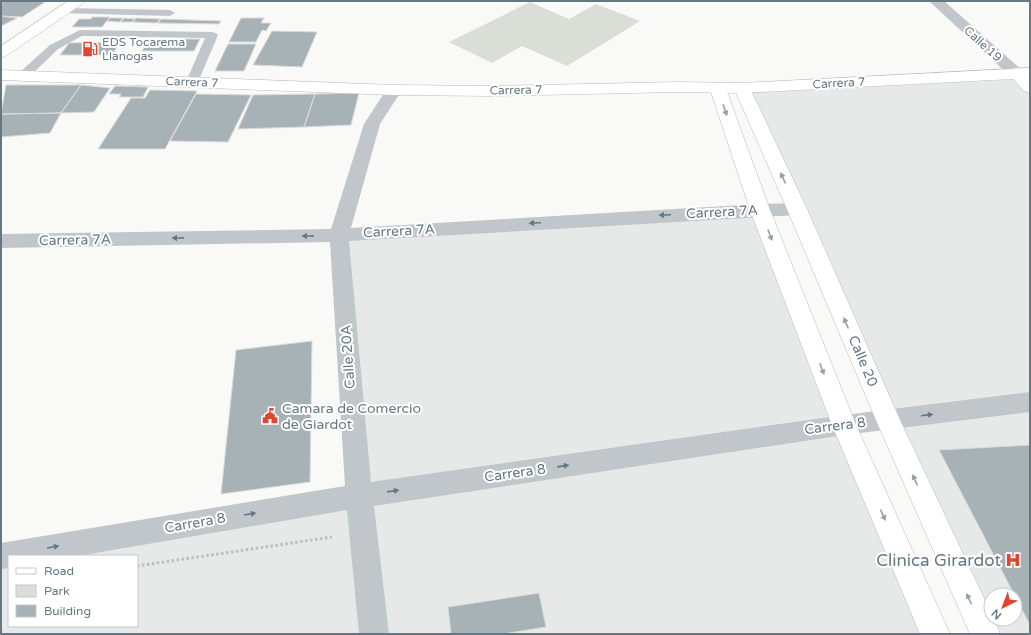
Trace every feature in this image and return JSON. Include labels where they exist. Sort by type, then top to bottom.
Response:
[{"type":"main road","points":[[1,53],[77,1]]},
{"type":"main road","name":"Calle 19","points":[[1023,73],[1030,88]]},
{"type":"main road","name":"Carrera 7","points":[[1,76],[394,90],[492,91],[677,87],[718,89],[1023,73]]},
{"type":"main road","name":"Calle 20","points":[[742,88],[797,209],[888,420],[985,634]]},
{"type":"main road","points":[[718,89],[760,210],[844,424],[935,634]]},
{"type":"street","name":"Calle 19","points":[[936,1],[1023,73]]},
{"type":"street","name":"Calle 20A","points":[[374,634],[359,496],[339,235],[372,124],[394,90]]},
{"type":"street","name":"Carrera 7A","points":[[1,241],[339,235],[797,209]]},
{"type":"street","name":"Carrera 8","points":[[1,556],[359,496],[844,424],[1030,402]]},
{"type":"lane","points":[[63,11],[170,13]]},
{"type":"lane","points":[[23,76],[54,47],[80,33],[212,35],[192,82]]},
{"type":"path","points":[[138,566],[337,536]]},
{"type":"shaded area","points":[[1016,73],[1030,88],[1030,402],[888,420],[742,88]]},
{"type":"shaded area","points":[[760,210],[935,634],[1,634],[1,556],[359,495],[339,235]]},
{"type":"shaded area","points":[[1030,406],[1030,634],[995,634],[992,627],[1023,627],[1023,587],[983,587],[983,608],[898,425]]},
{"type":"green space","points":[[530,2],[569,19],[596,4],[640,21],[567,66],[522,46],[492,63],[449,42]]},
{"type":"building","points":[[2,1],[45,2],[22,17],[1,16]]},
{"type":"building","points":[[1,16],[17,18],[1,26]]},
{"type":"building","points":[[92,17],[110,17],[102,27],[72,27],[79,19],[91,19]]},
{"type":"building","points":[[110,18],[123,18],[120,22],[107,21]]},
{"type":"building","points":[[124,18],[135,19],[132,22],[121,22]]},
{"type":"building","points":[[136,18],[160,19],[157,23],[133,22]]},
{"type":"building","points":[[241,18],[264,18],[261,23],[271,23],[266,31],[262,30],[256,42],[229,42]]},
{"type":"building","points":[[161,19],[221,21],[219,24],[158,23]]},
{"type":"building","points":[[272,31],[317,32],[302,67],[253,65]]},
{"type":"building","points":[[149,39],[200,39],[194,51],[142,51]]},
{"type":"building","name":"EDS Tocarema Llanogas","points":[[120,42],[112,55],[60,55],[69,43]]},
{"type":"building","points":[[228,44],[256,44],[244,71],[215,71]]},
{"type":"building","points":[[6,85],[81,85],[61,113],[1,114]]},
{"type":"building","points":[[81,85],[110,88],[94,112],[61,113]]},
{"type":"building","points":[[115,86],[148,87],[143,97],[119,97],[121,94],[109,94]]},
{"type":"building","points":[[150,90],[197,91],[165,149],[98,149],[131,98],[145,98]]},
{"type":"building","points":[[359,93],[351,125],[304,127],[315,94]]},
{"type":"building","points":[[196,94],[251,95],[228,142],[170,141]]},
{"type":"building","points":[[315,94],[304,127],[238,129],[253,95]]},
{"type":"building","points":[[61,113],[50,133],[1,137],[1,114]]},
{"type":"building","name":"Camara de Comercio de Giardot","points":[[312,341],[310,482],[221,494],[236,350]]},
{"type":"building","name":"Clinica Girardot","points":[[1030,445],[1030,625],[1023,612],[1023,587],[1010,587],[939,450]]},
{"type":"building","points":[[539,593],[546,627],[503,634],[451,634],[448,607]]},
{"type":"place","name":"EDS Tocarema Llanogas","points":[[90,49]]},
{"type":"place","name":"Camara de Comercio de Giardot","points":[[270,416]]},
{"type":"place","name":"Clinica Girardot","points":[[1013,560]]}]
